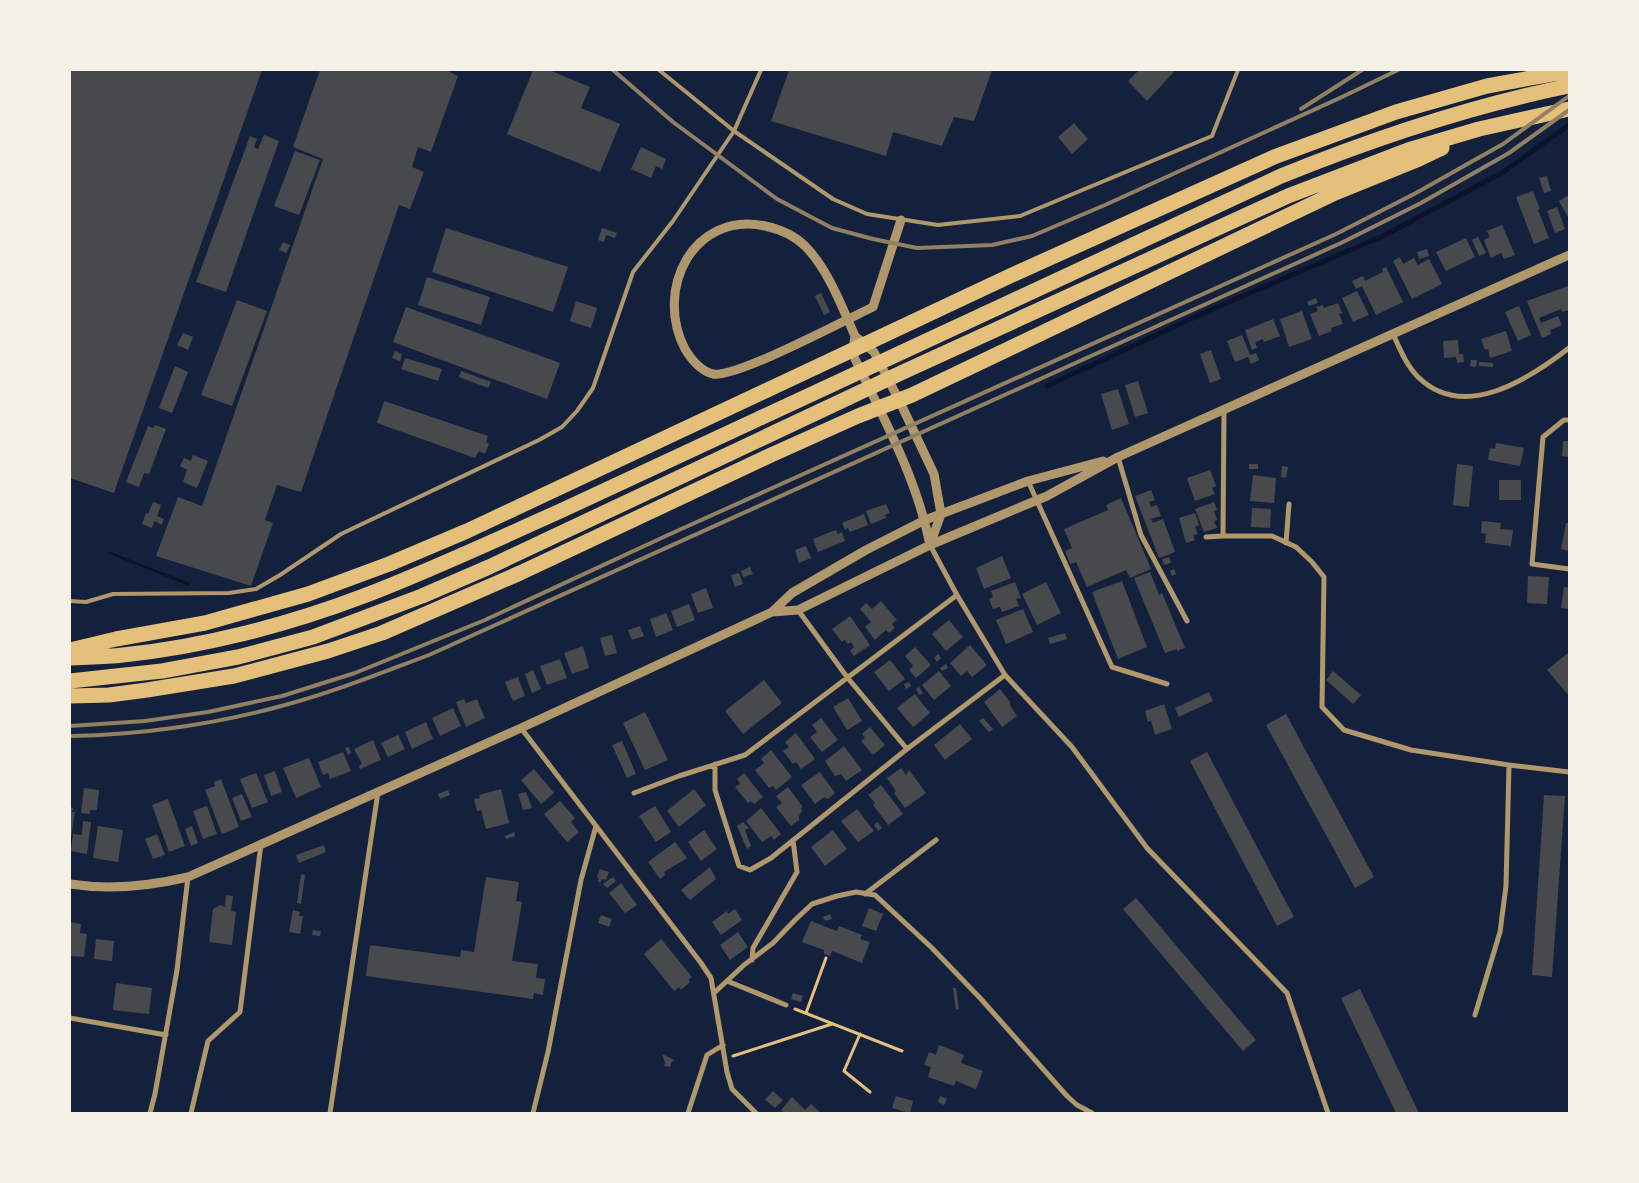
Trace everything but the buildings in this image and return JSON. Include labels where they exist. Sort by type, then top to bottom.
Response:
[{"type":"highway","points":[[70,650],[116,639],[205,623],[308,594],[389,564],[467,531],[1215,182],[1274,157],[1396,112],[1487,86],[1569,71]]},
{"type":"highway","points":[[70,658],[123,655],[213,640],[288,621],[360,597],[556,513],[1281,176],[1352,147],[1430,122],[1516,97],[1569,86]]},
{"type":"highway","points":[[70,681],[162,671],[238,656],[313,637],[422,596],[489,567],[903,372],[1288,196],[1401,153],[1479,129],[1569,109]]},
{"type":"highway","points":[[70,696],[109,695],[234,676],[328,651],[382,633],[520,573],[876,404],[1335,193],[1419,159],[1479,129]]},
{"type":"street","points":[[901,220],[873,307],[740,369],[724,374],[712,374],[701,368],[689,355],[680,340],[675,319],[674,299],[677,279],[686,258],[700,242],[716,231],[736,225],[755,224],[773,228],[805,246],[817,262],[838,298],[861,348],[876,404],[912,483],[925,520],[930,545],[957,595],[1006,675],[1072,747],[1147,848],[1287,993],[1328,1113]]},
{"type":"street","points":[[772,612],[798,610],[930,545],[1037,500],[1118,457],[1569,255]]},
{"type":"street","points":[[1393,334],[1403,356],[1417,376],[1436,390],[1465,398],[1491,393],[1514,385],[1569,348]]},
{"type":"street","points":[[861,348],[896,395],[934,474],[941,514],[930,545]]},
{"type":"street","points":[[1224,410],[1224,536]]},
{"type":"street","points":[[1569,420],[1564,420],[1543,437],[1532,564],[1569,569]]},
{"type":"street","points":[[70,884],[92,887],[159,884],[188,877],[521,728],[772,612],[792,593],[866,550],[925,520],[1028,481],[1118,457]]},
{"type":"street","points":[[1118,457],[1142,535],[1187,621]]},
{"type":"street","points":[[1028,481],[1112,667],[1167,684]]},
{"type":"street","points":[[1286,543],[1290,504]]},
{"type":"street","points":[[1206,537],[1272,536],[1296,547],[1312,562],[1324,578],[1322,707],[1344,730],[1411,750],[1569,772]]},
{"type":"street","points":[[634,794],[745,755],[957,595]]},
{"type":"street","points":[[798,610],[847,677],[907,749]]},
{"type":"street","points":[[715,764],[715,790],[739,866],[750,870],[771,858],[907,749],[1006,675]]},
{"type":"street","points":[[521,728],[701,962],[710,978],[714,993],[732,1089],[756,1113]]},
{"type":"street","points":[[1475,1015],[1500,932],[1506,886],[1509,765]]},
{"type":"street","points":[[330,1113],[378,792]]},
{"type":"street","points":[[534,1113],[550,1043],[581,880],[596,826]]},
{"type":"street","points":[[752,960],[753,948],[797,872],[793,840]]},
{"type":"street","points":[[865,894],[936,840]]},
{"type":"street","points":[[191,1113],[208,1041],[240,1012],[261,844]]},
{"type":"street","points":[[150,1113],[177,970],[188,877]]},
{"type":"street","points":[[714,993],[773,943],[812,904],[856,892],[875,895],[932,948],[981,999],[1057,1086],[1077,1105],[1092,1113]]},
{"type":"street","points":[[727,981],[786,1005]]},
{"type":"street","points":[[70,1018],[166,1035]]},
{"type":"street","points":[[688,1113],[706,1055],[723,1045]]},
{"type":"lane","points":[[659,70],[734,131],[833,199],[867,214],[938,225],[1020,216],[1212,136],[1238,70]]},
{"type":"lane","points":[[70,600],[86,602],[114,594],[229,593],[256,589],[341,534],[539,440],[562,427],[577,411],[593,388],[633,272],[673,221],[734,131],[760,70]]},
{"type":"path","points":[[806,1013],[826,958]]},
{"type":"path","points":[[786,1005],[902,1051]]},
{"type":"path","points":[[726,1059],[833,1023]]},
{"type":"path","points":[[860,1034],[844,1072],[870,1092]]},
{"type":"water","points":[[108,551],[190,583],[189,586],[107,553]]},
{"type":"waterway","points":[[1047,386],[1210,310],[1383,236],[1500,174],[1569,125]]},
{"type":"railway","points":[[613,70],[673,122],[777,199],[832,228],[917,248],[992,245],[1032,236],[1105,205],[1398,70]]},
{"type":"railway","points":[[1301,109],[1362,70]]},
{"type":"railway","points":[[70,726],[145,721],[208,712],[282,696],[355,673],[485,620],[668,535],[1336,234],[1416,193],[1503,144],[1569,96]]},
{"type":"railway","points":[[70,736],[151,731],[233,718],[321,694],[429,655],[1341,243],[1421,203],[1509,153],[1569,110]]}]
